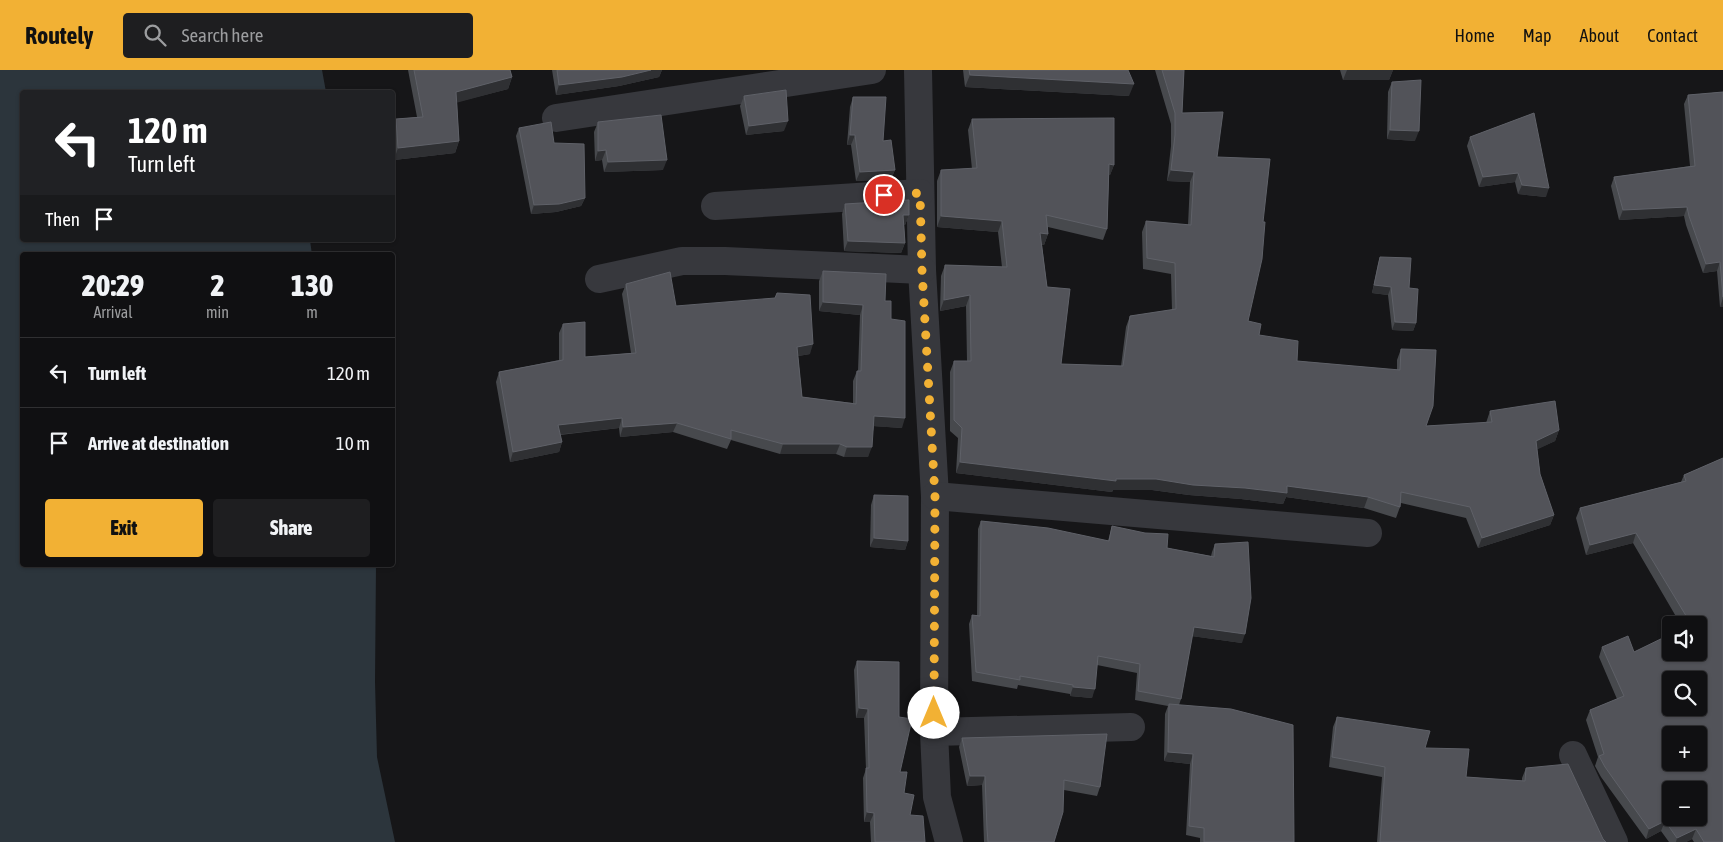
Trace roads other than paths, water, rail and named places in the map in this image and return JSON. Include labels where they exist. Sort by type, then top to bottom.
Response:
[{"type":"street","points":[[556,118],[872,70]]},
{"type":"street","points":[[918,70],[922,270],[935,496],[934,732],[937,797],[949,842]]},
{"type":"street","points":[[715,206],[920,193]]},
{"type":"street","points":[[599,279],[682,261],[725,261],[922,270]]},
{"type":"street","points":[[935,496],[1368,533]]},
{"type":"street","points":[[934,732],[1131,727]]},
{"type":"street","points":[[1573,755],[1614,842]]}]
